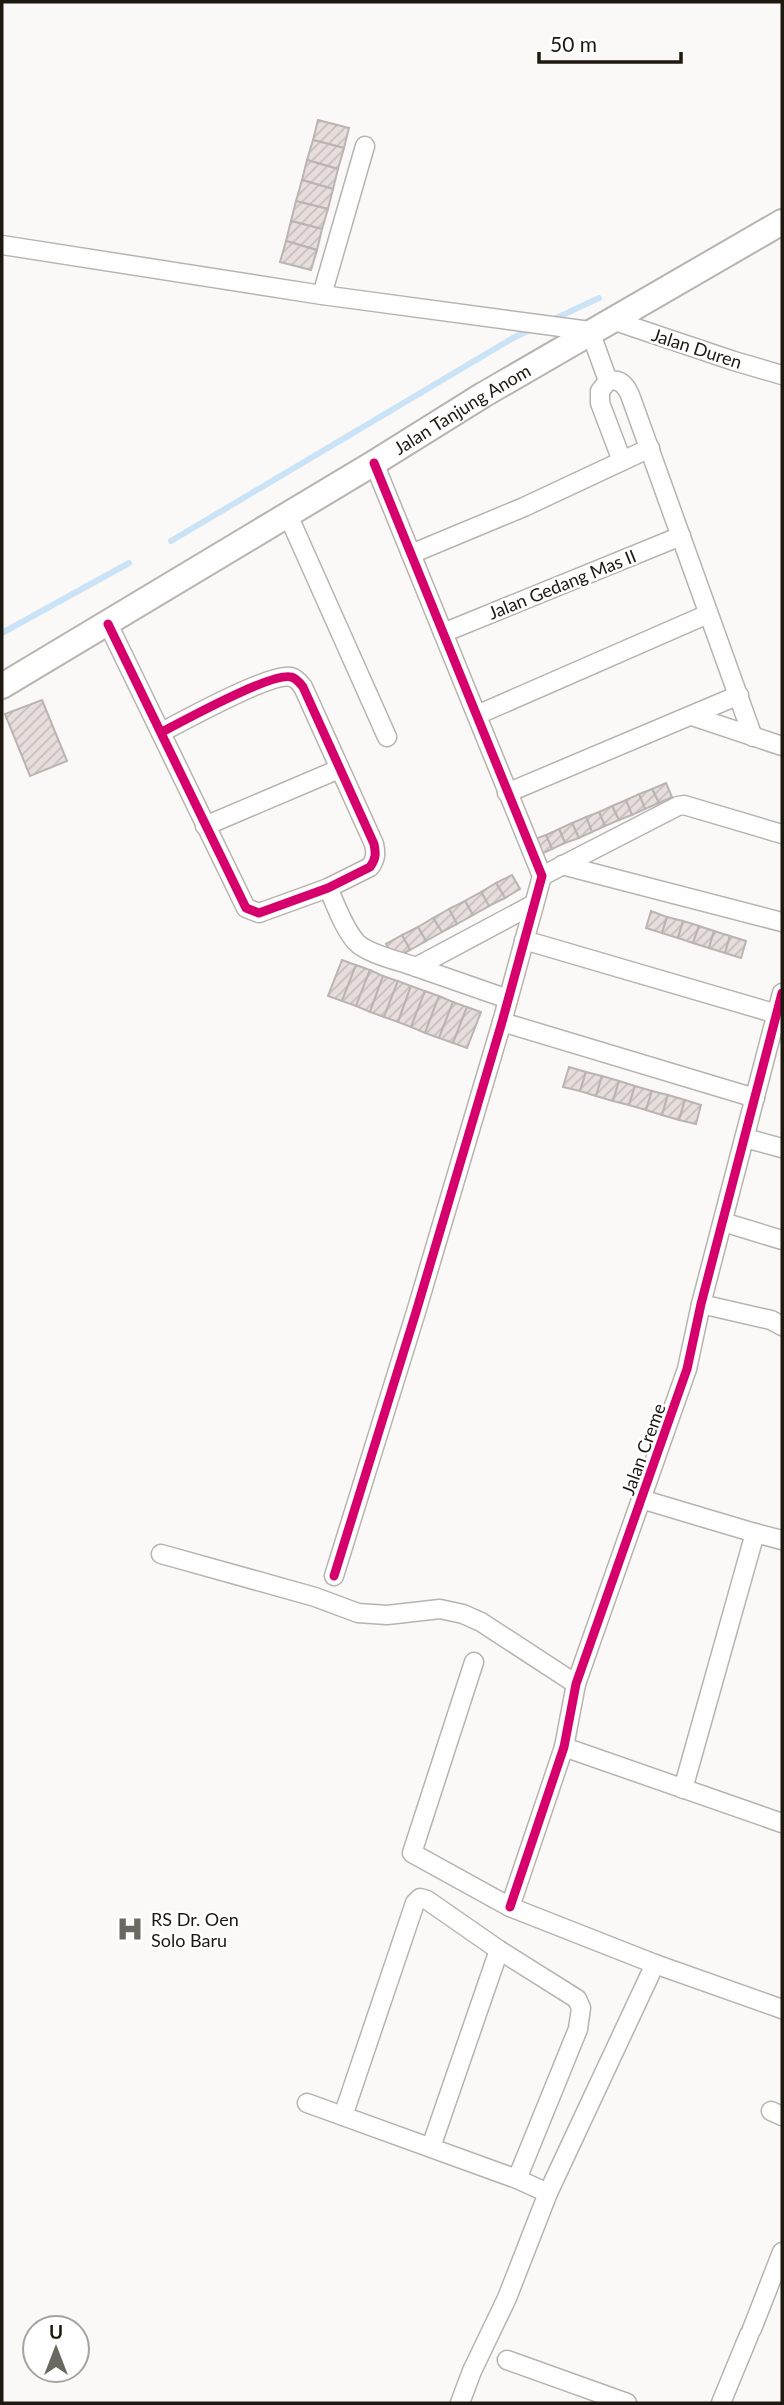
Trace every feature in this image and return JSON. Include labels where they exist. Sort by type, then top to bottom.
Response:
[{"type":"main road","name":"Jalan Tanjung Anom","points":[[2,686],[374,463],[482,395],[782,222]]},
{"type":"street","points":[[322,295],[365,146]]},
{"type":"street","points":[[2,245],[322,295],[590,331],[608,381]]},
{"type":"street","name":"Jalan Duren","points":[[612,320],[782,375]]},
{"type":"street","points":[[622,461],[600,403],[600,391],[608,381],[617,380],[625,385],[753,737]]},
{"type":"street","points":[[411,554],[524,507],[650,448]]},
{"type":"street","points":[[334,1576],[416,1312],[542,877],[374,463]]},
{"type":"street","points":[[288,515],[387,737]]},
{"type":"street","name":"Jalan Gedang Mas II","points":[[443,633],[681,536]]},
{"type":"street","points":[[477,715],[708,614]]},
{"type":"street","points":[[108,624],[242,903],[252,912],[259,913],[328,888],[370,867],[374,861],[374,844],[303,687],[290,676],[278,677],[225,700],[162,732]]},
{"type":"street","points":[[507,793],[739,695]]},
{"type":"street","points":[[692,716],[782,746]]},
{"type":"street","points":[[205,826],[339,769]]},
{"type":"street","points":[[542,877],[678,806],[684,805],[782,834]]},
{"type":"street","points":[[562,865],[782,922]]},
{"type":"street","points":[[328,888],[357,943],[367,949],[508,999]]},
{"type":"street","points":[[416,967],[534,904]]},
{"type":"street","points":[[524,940],[777,1014]]},
{"type":"street","name":"Jalan Creme","points":[[510,1908],[564,1746],[576,1684],[687,1369],[701,1304],[755,1098],[774,1059],[777,1014],[782,993]]},
{"type":"street","points":[[502,1022],[755,1098]]},
{"type":"street","points":[[745,1138],[782,1148]]},
{"type":"street","points":[[723,1222],[782,1240]]},
{"type":"street","points":[[701,1304],[771,1320],[782,1326]]},
{"type":"street","points":[[641,1499],[782,1540]]},
{"type":"street","points":[[683,1789],[755,1533]]},
{"type":"street","points":[[161,1554],[315,1597],[358,1613],[387,1615],[440,1609],[463,1614],[481,1622],[576,1684]]},
{"type":"street","points":[[474,1662],[412,1853],[510,1908],[782,2009]]},
{"type":"street","points":[[564,1746],[782,1823]]},
{"type":"street","points":[[343,2116],[417,1900],[427,1900],[577,1999],[581,2008],[578,2029],[517,2179]]},
{"type":"street","points":[[431,2147],[499,1950]]},
{"type":"street","points":[[460,2403],[472,2371],[507,2298],[548,2193],[655,1964]]},
{"type":"street","points":[[307,2103],[517,2179],[548,2193]]},
{"type":"street","points":[[721,2403],[781,2260]]},
{"type":"street","points":[[507,2360],[627,2403]]},
{"type":"building","points":[[318,120],[349,128],[344,148],[313,140]]},
{"type":"building","points":[[313,140],[344,148],[338,169],[307,160]]},
{"type":"building","points":[[307,160],[338,169],[333,189],[302,180]]},
{"type":"building","points":[[302,180],[333,189],[328,209],[296,201]]},
{"type":"building","points":[[296,201],[328,209],[322,229],[291,221]]},
{"type":"building","points":[[291,221],[322,229],[317,250],[286,241]]},
{"type":"building","points":[[286,241],[317,250],[311,270],[280,262]]},
{"type":"building","points":[[42,700],[67,761],[30,776],[5,714]]},
{"type":"building","points":[[666,783],[672,797],[659,803],[652,789]]},
{"type":"building","points":[[652,789],[659,803],[645,809],[639,794]]},
{"type":"building","points":[[639,794],[645,809],[632,815],[626,800]]},
{"type":"building","points":[[626,800],[632,815],[619,820],[612,806]]},
{"type":"building","points":[[612,806],[619,820],[605,826],[599,812]]},
{"type":"building","points":[[599,812],[605,826],[592,832],[586,817]]},
{"type":"building","points":[[586,817],[592,832],[579,838],[572,823]]},
{"type":"building","points":[[572,823],[579,838],[565,843],[559,829]]},
{"type":"building","points":[[559,829],[565,843],[552,849],[546,835]]},
{"type":"building","points":[[546,835],[552,849],[539,855],[532,840]]},
{"type":"building","points":[[512,875],[520,889],[505,898],[496,883]]},
{"type":"building","points":[[496,883],[505,898],[489,906],[481,892]]},
{"type":"building","points":[[481,892],[489,906],[473,915],[465,901]]},
{"type":"building","points":[[465,901],[473,915],[457,924],[449,909]]},
{"type":"building","points":[[449,909],[457,924],[442,932],[433,918]]},
{"type":"building","points":[[651,911],[667,917],[662,933],[646,928]]},
{"type":"building","points":[[667,917],[683,921],[678,938],[662,933]]},
{"type":"building","points":[[433,918],[442,932],[426,941],[418,927]]},
{"type":"building","points":[[683,921],[699,926],[693,943],[678,938]]},
{"type":"building","points":[[699,926],[714,931],[709,948],[693,943]]},
{"type":"building","points":[[418,927],[426,941],[410,950],[402,935]]},
{"type":"building","points":[[714,931],[730,936],[725,953],[709,948]]},
{"type":"building","points":[[402,935],[410,950],[394,958],[386,944]]},
{"type":"building","points":[[730,936],[746,941],[741,958],[725,953]]},
{"type":"building","points":[[342,960],[356,965],[342,1001],[328,996]]},
{"type":"building","points":[[356,965],[370,970],[356,1006],[342,1001]]},
{"type":"building","points":[[370,970],[383,976],[370,1012],[356,1006]]},
{"type":"building","points":[[383,976],[398,981],[384,1017],[370,1012]]},
{"type":"building","points":[[398,981],[411,986],[398,1022],[384,1017]]},
{"type":"building","points":[[411,986],[425,991],[411,1027],[398,1022]]},
{"type":"building","points":[[425,991],[439,996],[425,1033],[411,1027]]},
{"type":"building","points":[[439,996],[453,1002],[439,1038],[425,1033]]},
{"type":"building","points":[[453,1002],[467,1007],[453,1043],[439,1038]]},
{"type":"building","points":[[467,1007],[481,1012],[467,1048],[453,1043]]},
{"type":"building","points":[[569,1067],[586,1072],[580,1091],[563,1087]]},
{"type":"building","points":[[586,1072],[602,1076],[596,1096],[580,1091]]},
{"type":"building","points":[[602,1076],[619,1081],[613,1101],[596,1096]]},
{"type":"building","points":[[619,1081],[635,1086],[629,1105],[613,1101]]},
{"type":"building","points":[[635,1086],[652,1091],[646,1110],[629,1105]]},
{"type":"building","points":[[652,1091],[668,1095],[662,1115],[646,1110]]},
{"type":"building","points":[[668,1095],[685,1100],[679,1120],[662,1115]]},
{"type":"building","points":[[685,1100],[701,1105],[696,1124],[679,1120]]},
{"type":"waterway","points":[[550,321],[599,298]]},
{"type":"waterway","points":[[171,541],[534,328]]},
{"type":"waterway","points":[[2,633],[129,563]]},
{"type":"cycle path","points":[[334,1576],[416,1312],[502,1022],[542,876],[374,463]]},
{"type":"cycle path","points":[[108,624],[246,908],[259,913],[328,888],[372,864],[375,856],[374,844],[303,687],[295,678],[281,677],[247,689],[162,732]]},
{"type":"cycle path","points":[[510,1907],[564,1747],[576,1684],[687,1369],[701,1304],[782,993]]},
{"type":"place","name":"RS Dr. Oen Solo Baru","points":[[130,1929]]}]
